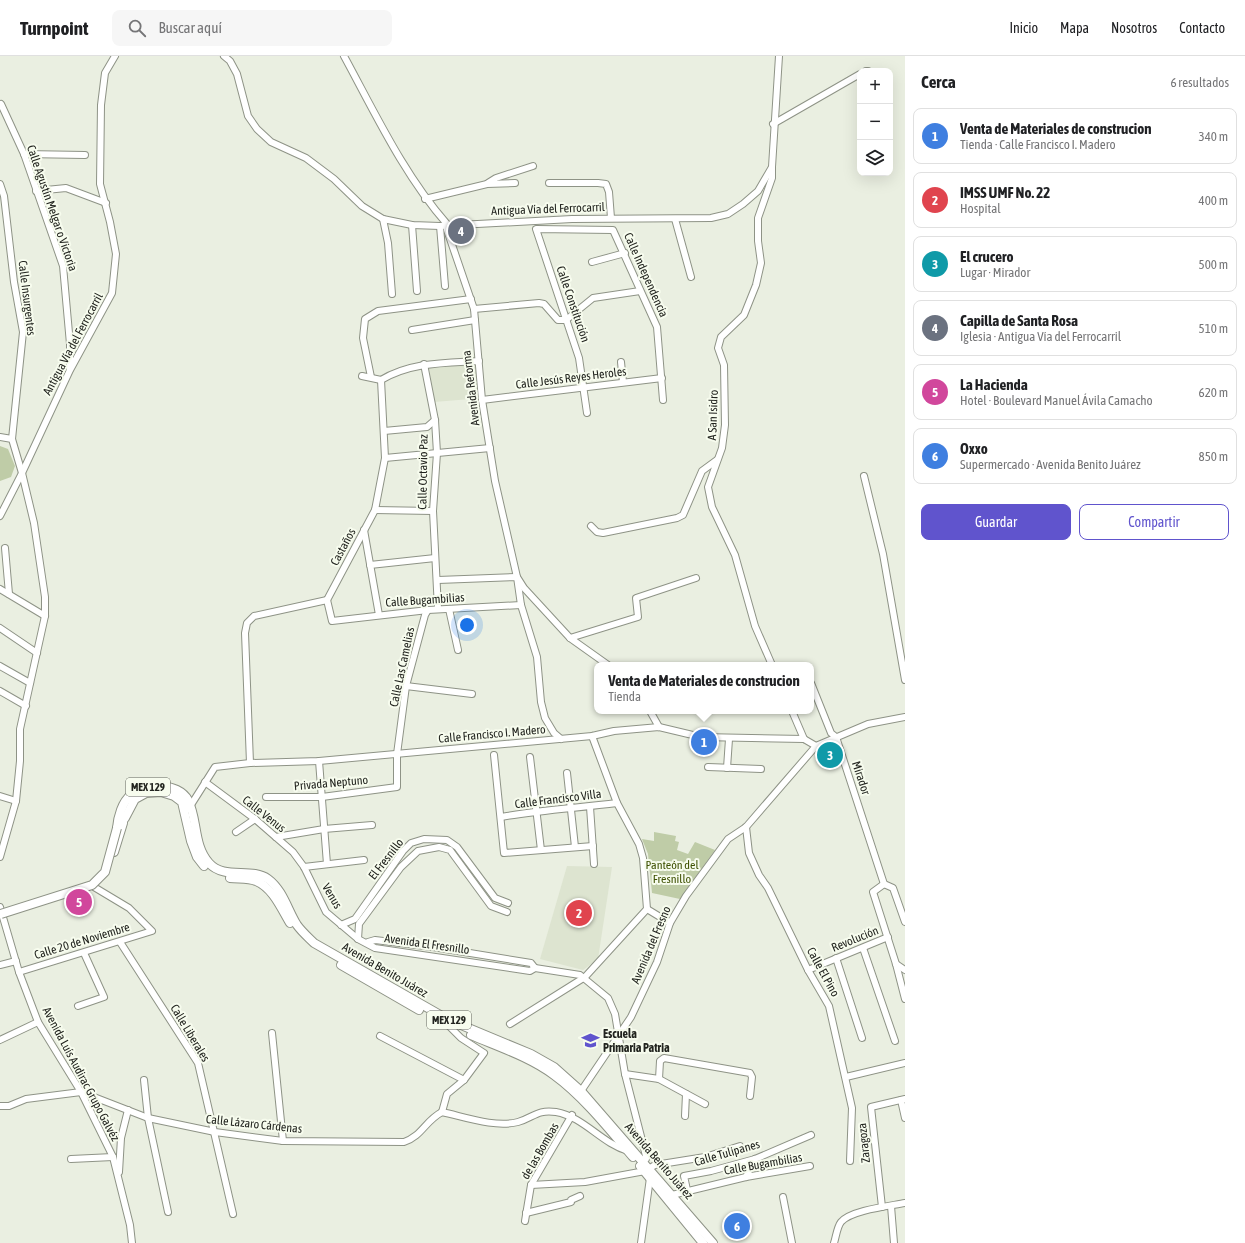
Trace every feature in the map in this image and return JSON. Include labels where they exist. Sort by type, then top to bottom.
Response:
[{"type":"main road","name":"Avenida Benito Juárez","points":[[1,913],[92,885],[105,872],[117,828],[122,817],[135,799],[146,793],[160,792],[174,796],[188,809],[203,856],[210,865],[234,874],[258,874],[269,880],[279,891],[297,925],[314,943],[449,1020],[532,1054],[554,1067],[580,1094],[645,1169],[703,1243]]},
{"type":"main road","name":"Avenida Benito Juárez","points":[[188,809],[191,841],[197,857],[206,868],[220,875],[256,881],[265,886],[273,895],[300,938],[312,948],[379,988],[448,1025],[529,1060],[553,1074],[580,1094],[628,1151],[672,1195],[713,1243]]},
{"type":"main road","name":"MEX 129","points":[[94,887],[106,875],[122,817]]},
{"type":"main road","name":"MEX 129","points":[[1,913],[77,888],[96,878],[101,872],[112,832],[122,817]]},
{"type":"main road","points":[[1,913],[94,887]]},
{"type":"street","name":"Antigua Vía del Ferrocarril","points":[[0,516],[22,473],[70,370],[112,293],[116,254],[106,203],[100,184],[101,105],[105,73],[115,56]]},
{"type":"street","name":"Antigua Vía del Ferrocarril","points":[[224,56],[230,61],[237,74],[248,116],[257,129],[271,142],[306,158],[334,180],[362,206],[383,219],[412,225],[440,226],[447,224],[572,219],[711,218],[728,214],[758,191],[772,167],[773,124],[779,56]]},
{"type":"street","name":"Avenida Reforma","points":[[344,56],[376,116],[425,198],[447,224],[447,230],[471,299],[474,309],[482,400],[495,481],[517,576],[521,605],[537,656],[540,702],[545,718],[554,733],[561,739]]},
{"type":"street","points":[[773,124],[857,76]]},
{"type":"street","name":"Calle Agustín Melgar o Victoria","points":[[1,105],[24,154],[63,266],[70,344],[70,370]]},
{"type":"street","points":[[24,154],[85,154]]},
{"type":"street","points":[[487,184],[496,178],[533,166]]},
{"type":"street","name":"A San Isidro","points":[[771,662],[755,626],[735,555],[712,507],[708,487],[722,448],[725,425],[726,393],[724,366],[718,348],[721,337],[744,315],[756,286],[761,263],[758,241],[758,218],[772,178],[772,167]]},
{"type":"street","points":[[425,198],[487,184],[515,183]]},
{"type":"street","points":[[549,183],[606,184],[609,192],[611,218]]},
{"type":"street","name":"Calle Insurgentes","points":[[0,184],[4,196],[14,282],[23,332],[12,439]]},
{"type":"street","points":[[36,191],[66,188],[106,203]]},
{"type":"street","points":[[383,219],[388,243],[392,294]]},
{"type":"street","points":[[572,219],[572,229]]},
{"type":"street","points":[[675,219],[691,277]]},
{"type":"street","points":[[412,225],[417,291]]},
{"type":"street","points":[[440,226],[445,286]]},
{"type":"street","name":"Calle Constitución","points":[[572,229],[536,229],[579,358],[587,413]]},
{"type":"street","name":"Calle Independencia","points":[[572,229],[613,230],[657,327],[663,400]]},
{"type":"street","points":[[592,262],[624,253]]},
{"type":"street","points":[[443,259],[456,257]]},
{"type":"street","points":[[474,309],[539,302],[544,304],[558,320],[566,320],[593,298],[640,291]]},
{"type":"street","points":[[371,377],[363,338],[365,319],[378,311],[471,299]]},
{"type":"street","points":[[412,330],[475,320]]},
{"type":"street","points":[[362,376],[381,380],[392,374],[424,364],[479,361]]},
{"type":"street","points":[[621,362],[622,382]]},
{"type":"street","name":"Calle Octavio Paz","points":[[424,364],[434,420],[437,453],[433,511],[435,558],[438,580],[438,609]]},
{"type":"street","name":"Calle Jesús Reyes Heroles","points":[[482,400],[582,386],[662,378]]},
{"type":"street","name":"Castaños","points":[[327,600],[375,510],[385,458],[381,380]]},
{"type":"street","points":[[384,431],[427,427],[434,420]]},
{"type":"street","points":[[0,437],[12,439],[22,473],[34,523],[45,597],[45,616],[20,729],[20,761],[16,801],[0,857]]},
{"type":"street","points":[[385,458],[490,448]]},
{"type":"street","points":[[591,526],[597,532],[603,533],[683,515],[702,471],[718,459]]},
{"type":"street","points":[[864,476],[883,554],[905,680]]},
{"type":"street","points":[[375,510],[433,511]]},
{"type":"street","points":[[364,529],[379,615]]},
{"type":"street","points":[[5,548],[9,594]]},
{"type":"street","points":[[370,565],[435,558]]},
{"type":"street","points":[[438,580],[517,576],[524,588],[570,638],[604,662]]},
{"type":"street","points":[[570,638],[638,617],[636,598],[696,578]]},
{"type":"street","points":[[0,589],[45,616]]},
{"type":"street","points":[[250,763],[245,633],[247,623],[254,616],[327,600]]},
{"type":"street","name":"Calle Bugambilias","points":[[327,600],[332,622],[379,615],[438,609],[521,605]]},
{"type":"street","points":[[449,609],[458,650]]},
{"type":"street","name":"Calle Las Camelias","points":[[398,787],[397,754],[406,686],[425,614],[428,610]]},
{"type":"street","points":[[0,628],[37,653]]},
{"type":"street","points":[[0,666],[30,683]]},
{"type":"street","points":[[406,686],[472,694]]},
{"type":"street","name":"Mirador","points":[[814,690],[831,733],[836,737],[884,884]]},
{"type":"street","points":[[0,691],[26,706]]},
{"type":"street","points":[[652,714],[659,727]]},
{"type":"street","points":[[793,714],[804,739],[816,746],[868,724],[905,717]]},
{"type":"street","name":"Calle Francisco I. Madero","points":[[188,809],[215,767],[250,763],[319,761],[592,736],[614,731],[659,727],[701,737],[729,739],[804,739]]},
{"type":"street","points":[[510,1024],[585,978],[647,909],[643,858],[639,844],[617,803],[592,736]]},
{"type":"street","points":[[728,768],[729,739]]},
{"type":"street","name":"Avenida del Fresno","points":[[580,1094],[618,1039],[631,1017],[657,962],[670,923],[686,896],[728,839],[746,827],[816,746]]},
{"type":"street","points":[[494,755],[504,853],[593,846]]},
{"type":"street","points":[[530,757],[541,850]]},
{"type":"street","points":[[319,761],[327,864]]},
{"type":"street","points":[[708,767],[761,769]]},
{"type":"street","points":[[566,774],[575,848]]},
{"type":"street","name":"Calle Venus","points":[[205,782],[276,837],[293,852],[304,867]]},
{"type":"street","name":"Privada Neptuno","points":[[266,798],[322,797],[398,787]]},
{"type":"street","points":[[0,796],[16,801]]},
{"type":"street","name":"Calle Francisco Villa","points":[[501,817],[536,811],[590,807],[617,803]]},
{"type":"street","points":[[590,807],[594,864]]},
{"type":"street","points":[[236,832],[254,819]]},
{"type":"street","points":[[276,837],[324,829],[372,825]]},
{"type":"street","name":"Calle El Pino","points":[[746,827],[748,853],[759,875],[768,888],[808,970],[829,1006],[852,1108],[850,1161]]},
{"type":"street","name":"El Fresnillo","points":[[341,925],[354,919],[403,851],[411,843],[424,839],[447,840]]},
{"type":"street","points":[[507,912],[491,906],[450,850],[445,849],[447,840],[457,847],[495,898],[508,903]]},
{"type":"street","name":"El Fresnillo","points":[[359,924],[401,866],[418,850],[439,847],[445,849]]},
{"type":"street","points":[[304,867],[364,860]]},
{"type":"street","name":"Venus","points":[[304,867],[326,912],[358,939],[368,942]]},
{"type":"street","points":[[905,922],[893,888],[884,884],[873,892],[888,937],[905,998]]},
{"type":"street","name":"Calle 20 de Noviembre","points":[[19,972],[152,931],[129,908],[94,887]]},
{"type":"street","points":[[647,909],[670,923]]},
{"type":"street","name":"Avenida Luís Audirac Grupo Galvéz","points":[[1,913],[19,972],[38,1022],[81,1092],[113,1157],[130,1225],[132,1243]]},
{"type":"street","points":[[354,919],[359,924],[358,939]]},
{"type":"street","name":"Revolución","points":[[808,970],[888,937]]},
{"type":"street","name":"Avenida El Fresnillo","points":[[368,942],[375,940],[433,947],[531,963],[535,968]]},
{"type":"street","name":"Calle Liberales","points":[[120,942],[198,1064],[215,1132],[232,1214]]},
{"type":"street","name":"Avenida El Fresnillo","points":[[368,942],[375,948],[530,970],[535,968],[585,978]]},
{"type":"street","points":[[863,948],[895,1041]]},
{"type":"street","points":[[78,1006],[104,997],[84,953]]},
{"type":"street","points":[[836,958],[862,1038]]},
{"type":"street","points":[[0,965],[16,960]]},
{"type":"street","points":[[896,964],[905,970]]},
{"type":"street","points":[[585,978],[608,998],[615,1014],[625,1074],[646,1156],[641,1243]]},
{"type":"street","points":[[0,1040],[38,1022]]},
{"type":"street","points":[[448,1025],[461,1038],[484,1053],[464,1080],[447,1094],[442,1112],[494,1123],[518,1122],[536,1112],[554,1111],[572,1116],[617,1148],[628,1151]]},
{"type":"street","points":[[272,1033],[283,1141]]},
{"type":"street","points":[[380,1036],[464,1080]]},
{"type":"street","points":[[659,1079],[660,1061],[664,1058],[750,1073],[752,1078],[750,1096]]},
{"type":"street","points":[[846,1077],[905,1064]]},
{"type":"street","points":[[625,1074],[659,1079],[705,1104]]},
{"type":"street","points":[[144,1080],[148,1118],[168,1212]]},
{"type":"street","points":[[0,1106],[9,1106],[26,1098],[81,1092]]},
{"type":"street","name":"Calle Lázaro Cárdenas","points":[[81,1092],[148,1118],[215,1132],[283,1141],[404,1142],[413,1139],[431,1118],[442,1112]]},
{"type":"street","points":[[685,1116],[686,1094]]},
{"type":"street","name":"Zaragoza","points":[[882,1207],[871,1107],[903,1100],[905,1118]]},
{"type":"street","points":[[119,1178],[121,1138],[128,1110]]},
{"type":"street","name":"de las Bombas","points":[[525,1221],[531,1186],[572,1116]]},
{"type":"street","name":"Calle Tulipanes","points":[[687,1190],[684,1176],[711,1171],[755,1159],[811,1134]]},
{"type":"street","points":[[531,1186],[585,1182],[645,1169],[655,1165],[705,1156],[740,1146]]},
{"type":"street","points":[[71,1159],[113,1157]]},
{"type":"street","points":[[746,1177],[755,1159]]},
{"type":"street","name":"Calle Bugambilias","points":[[672,1195],[711,1184],[810,1166]]},
{"type":"street","points":[[711,1171],[711,1184]]},
{"type":"street","points":[[526,1213],[571,1201],[580,1196]]},
{"type":"street","points":[[784,1197],[792,1243]]},
{"type":"street","points":[[834,1243],[840,1224],[845,1218],[882,1207],[905,1203]]},
{"type":"street","points":[[891,1206],[894,1243]]},
{"type":"shaded area","points":[[479,364],[483,398],[434,402],[429,368]]},
{"type":"shaded area","points":[[567,866],[612,867],[598,959],[583,970],[540,959]]},
{"type":"green space","points":[[0,446],[8,449],[15,466],[11,477],[0,481]]},
{"type":"green space","name":"Panteón del Fresnillo","points":[[654,832],[676,836],[675,841],[679,842],[677,850],[688,854],[695,842],[715,850],[680,899],[652,893],[648,854],[642,839],[654,841]]},
{"type":"place","name":"Capilla de Santa Rosa","points":[[461,231]]},
{"type":"place","name":"Venta de Materiales de construcion","points":[[704,742]]},
{"type":"place","name":"El crucero","points":[[830,755]]},
{"type":"place","name":"La Hacienda","points":[[79,902]]},
{"type":"place","name":"IMSS UMF No. 22","points":[[579,913]]},
{"type":"place","name":"Escuela Primaria Patria","points":[[590,1041]]},
{"type":"place","name":"Oxxo","points":[[737,1226]]}]
